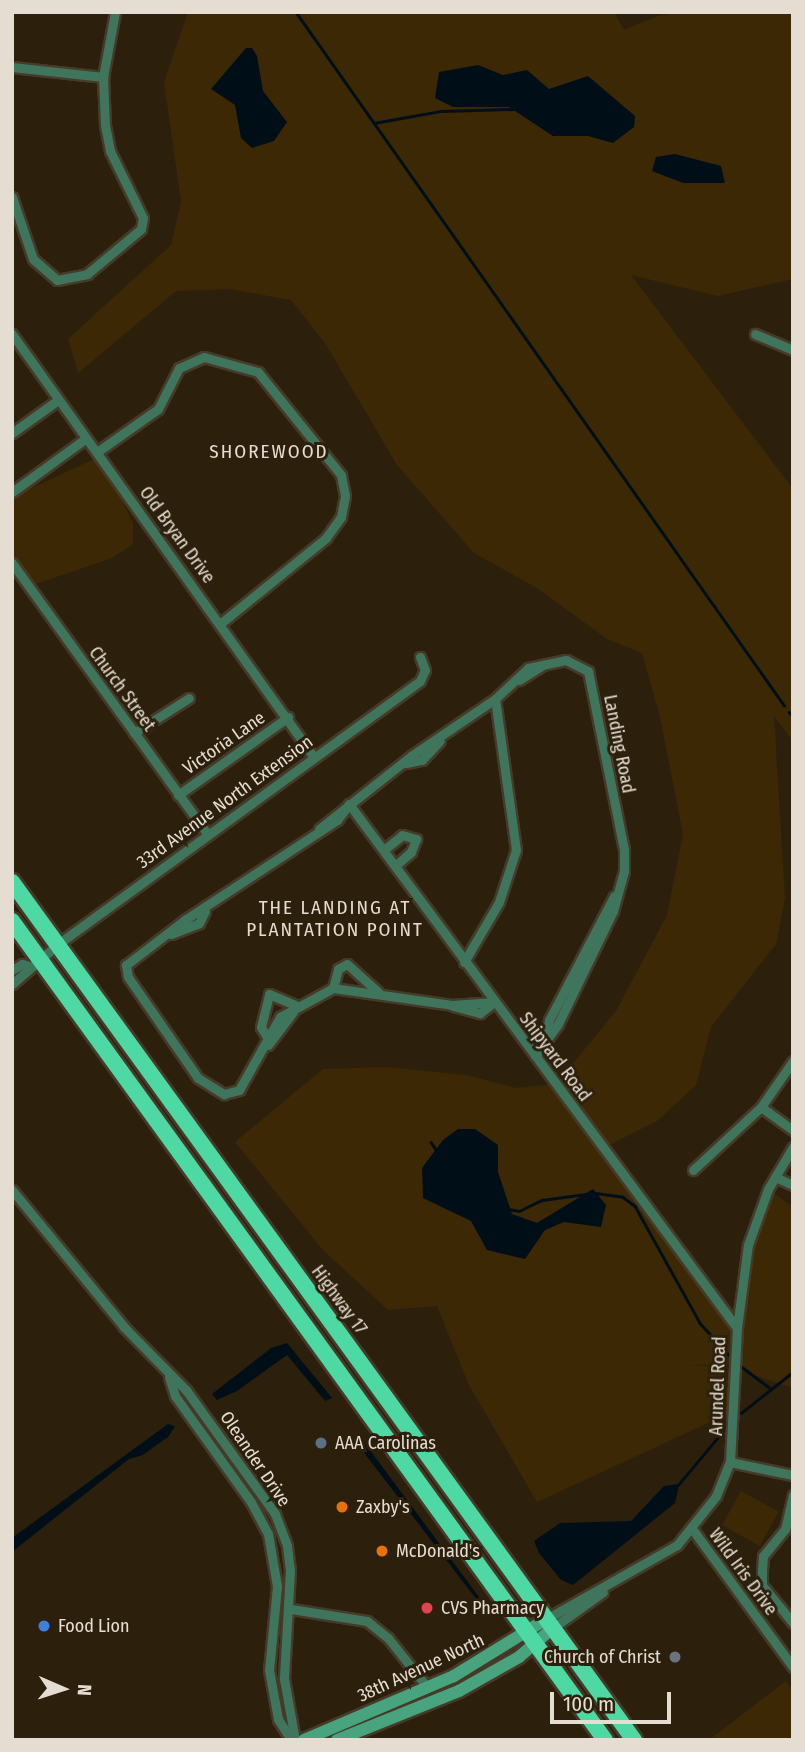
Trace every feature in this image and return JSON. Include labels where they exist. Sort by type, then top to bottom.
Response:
[{"type":"highway","name":"Highway 17","points":[[12,882],[634,1740]]},
{"type":"highway","points":[[12,921],[34,962],[605,1740]]},
{"type":"main road","name":"38th Avenue North","points":[[337,1740],[459,1691],[499,1670],[531,1638],[551,1623]]},
{"type":"main road","name":"38th Avenue North","points":[[304,1740],[531,1638]]},
{"type":"street","points":[[12,197],[33,259],[57,280],[87,274],[141,229],[143,218],[110,151],[103,77],[115,12]]},
{"type":"street","points":[[12,67],[103,77]]},
{"type":"street","name":"Old Bryan Drive","points":[[12,334],[85,439],[288,717],[313,757]]},
{"type":"street","points":[[755,334],[793,350]]},
{"type":"street","points":[[97,452],[158,409],[179,368],[204,357],[258,372],[341,475],[345,496],[341,517],[326,538],[221,623]]},
{"type":"street","points":[[12,433],[58,400]]},
{"type":"street","points":[[12,492],[85,439]]},
{"type":"street","name":"Church Street","points":[[12,563],[207,833]]},
{"type":"street","name":"33rd Avenue North Extension","points":[[12,984],[28,973],[34,962],[207,833],[420,681],[425,670],[420,657]]},
{"type":"street","name":"Landing Road","points":[[268,1040],[239,1090],[224,1094],[209,1088],[128,977],[127,965],[315,834],[349,804],[495,699],[517,680],[537,673],[543,665],[566,660],[588,671],[624,850],[624,872],[578,973],[549,1020],[546,1039],[534,1056]]},
{"type":"street","points":[[134,733],[189,698]]},
{"type":"street","points":[[464,962],[499,902],[516,850],[495,699]]},
{"type":"street","name":"Victoria Lane","points":[[178,795],[288,717]]},
{"type":"street","name":"Shipyard Road","points":[[349,804],[385,849],[464,962],[737,1328]]},
{"type":"street","points":[[385,849],[402,835],[416,839],[411,852],[396,864]]},
{"type":"street","name":"33rd Avenue North Extension","points":[[12,970],[22,964],[34,962]]},
{"type":"street","points":[[332,988],[338,969],[347,964],[378,992]]},
{"type":"street","points":[[268,1040],[280,1017],[332,988],[378,992],[452,1005],[494,1002]]},
{"type":"street","points":[[268,1040],[261,1014],[270,994],[297,1006]]},
{"type":"street","points":[[694,1170],[761,1107],[793,1061]]},
{"type":"street","points":[[761,1107],[793,1130]]},
{"type":"street","name":"Arundel Road","points":[[551,1623],[663,1555],[693,1530],[716,1496],[730,1462],[737,1328],[748,1245],[775,1177],[793,1147]]},
{"type":"street","points":[[775,1177],[793,1185]]},
{"type":"street","name":"Oleander Drive","points":[[12,1190],[169,1375],[197,1403],[275,1514],[287,1546],[291,1609],[284,1679],[293,1740]]},
{"type":"street","name":"Oleander Drive","points":[[169,1375],[175,1396],[251,1502],[268,1534],[277,1586],[269,1670],[278,1719],[293,1740]]},
{"type":"street","points":[[730,1462],[793,1475]]},
{"type":"street","points":[[793,1495],[785,1529],[764,1556],[762,1569],[762,1585],[793,1623]]},
{"type":"street","name":"Wild Iris Drive","points":[[693,1530],[793,1667]]},
{"type":"street","points":[[291,1609],[367,1620],[388,1638],[427,1686]]},
{"type":"shaded area","points":[[188,12],[614,12],[624,30],[658,16],[683,12],[793,12],[793,279],[718,296],[631,275],[793,489],[793,741],[774,716],[785,898],[776,944],[711,1027],[696,1085],[657,1121],[603,1148],[734,1329],[733,1364],[689,1365],[724,1367],[736,1410],[537,1502],[469,1385],[437,1306],[388,1310],[322,1249],[235,1142],[323,1069],[385,1067],[466,1075],[516,1088],[556,1084],[616,1011],[667,915],[683,834],[660,717],[642,653],[607,639],[537,588],[474,553],[397,465],[325,343],[291,300],[229,289],[176,291],[78,373],[68,339],[171,245],[181,202],[164,82]]},
{"type":"shaded area","points":[[246,48],[252,48],[257,56],[263,91],[287,122],[274,141],[252,148],[241,138],[235,105],[211,89]]},
{"type":"shaded area","points":[[478,65],[503,75],[527,70],[549,89],[588,76],[635,116],[634,127],[613,143],[588,136],[553,136],[509,107],[453,107],[435,98],[439,72]]},
{"type":"shaded area","points":[[675,154],[721,166],[725,183],[683,183],[652,171],[656,157]]},
{"type":"shaded area","points":[[101,456],[133,523],[133,544],[112,558],[36,584],[12,556],[12,497]]},
{"type":"shaded area","points":[[458,1129],[475,1129],[498,1145],[498,1172],[512,1214],[537,1223],[593,1189],[606,1205],[601,1227],[564,1222],[545,1230],[525,1259],[487,1250],[471,1221],[423,1198],[422,1168],[443,1140]]},
{"type":"shaded area","points":[[768,1189],[793,1207],[793,1388],[739,1370],[748,1245]]},
{"type":"shaded area","points":[[287,1343],[332,1398],[325,1401],[287,1355],[237,1391],[217,1400],[212,1394],[271,1348]]},
{"type":"shaded area","points":[[168,1424],[175,1426],[169,1436],[143,1455],[129,1459],[12,1552],[12,1538]]},
{"type":"shaded area","points":[[358,1434],[479,1597],[480,1604],[355,1441]]},
{"type":"shaded area","points":[[679,1484],[675,1503],[573,1585],[561,1580],[539,1553],[534,1541],[560,1523],[631,1521],[664,1486]]},
{"type":"shaded area","points":[[741,1491],[779,1512],[760,1546],[722,1525]]},
{"type":"shaded area","points":[[786,1681],[793,1691],[793,1740],[709,1740]]},
{"type":"waterway","points":[[296,12],[784,705]]},
{"type":"waterway","points":[[374,123],[441,111],[513,109]]},
{"type":"waterway","points":[[789,712],[793,716]]},
{"type":"waterway","points":[[431,1142],[437,1151]]},
{"type":"waterway","points":[[596,1193],[623,1197],[635,1206],[700,1323],[730,1356]]},
{"type":"waterway","points":[[509,1209],[519,1211],[542,1200],[586,1194]]},
{"type":"waterway","points":[[742,1367],[770,1388]]},
{"type":"waterway","points":[[741,1413],[793,1372]]},
{"type":"waterway","points":[[678,1485],[729,1424]]},
{"type":"place","name":"AAA Carolinas","points":[[321,1443]]},
{"type":"place","name":"Zaxby's","points":[[342,1507]]},
{"type":"place","name":"McDonald's","points":[[382,1551]]},
{"type":"place","name":"CVS Pharmacy","points":[[427,1608]]},
{"type":"place","name":"Food Lion","points":[[44,1626]]},
{"type":"place","name":"Church of Christ","points":[[675,1657]]},
{"type":"district","name":"SHOREWOOD","points":[[269,452]]},
{"type":"district","name":"THE LANDING AT PLANTATION POINT","points":[[335,919]]}]
